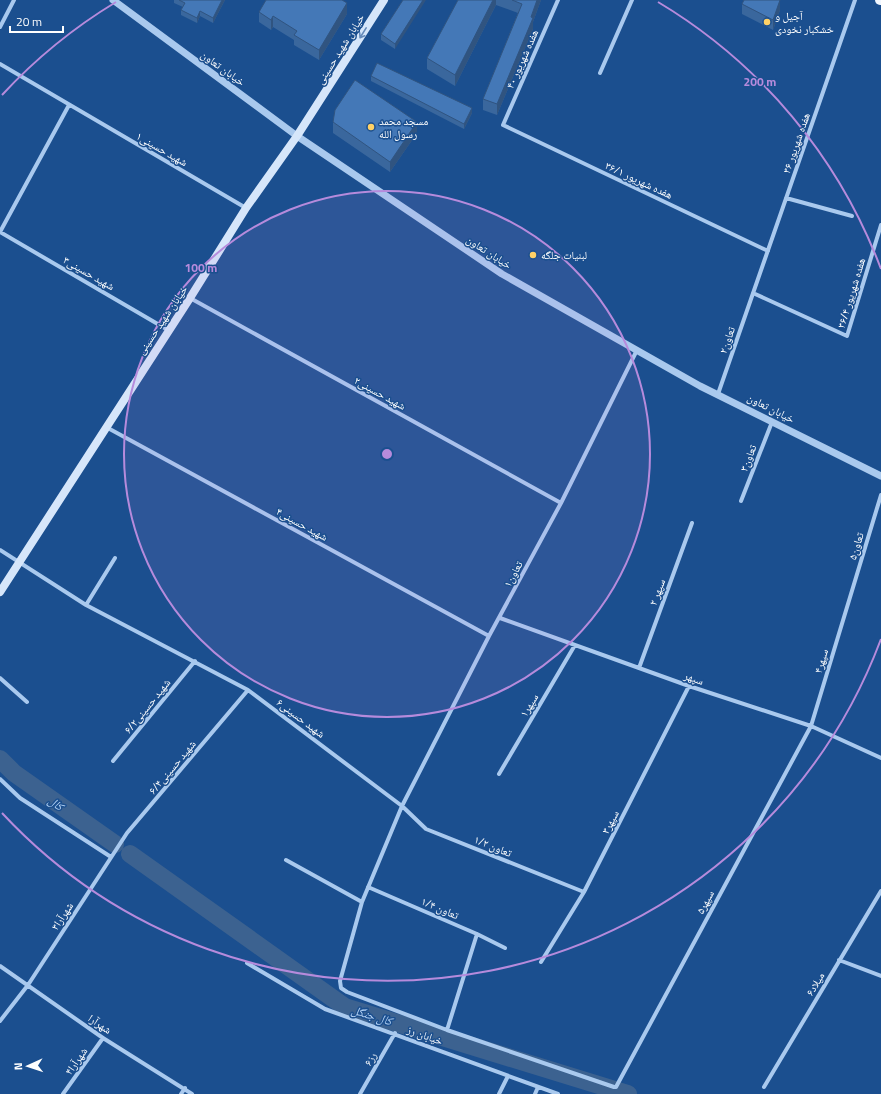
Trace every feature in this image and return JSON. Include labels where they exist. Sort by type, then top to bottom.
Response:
[{"type":"main road","name":"خیابان شهید حسینی","points":[[0,592],[190,298],[246,208],[297,136],[384,0]]},
{"type":"street","points":[[0,26],[14,0]]},
{"type":"street","name":"خیابان تعاون","points":[[113,0],[297,136],[502,274],[718,394],[881,476]]},
{"type":"street","name":"هفده شهریور ۴۰","points":[[503,125],[558,0]]},
{"type":"street","points":[[600,73],[632,0]]},
{"type":"street","name":"هفده شهریور ۳۶","points":[[753,293],[855,0]]},
{"type":"street","name":"شهید حسینی۱","points":[[0,64],[246,208]]},
{"type":"street","points":[[0,232],[69,105]]},
{"type":"street","name":"هفده شهریور ۳۶/۱","points":[[503,125],[768,251]]},
{"type":"street","points":[[786,198],[852,216]]},
{"type":"street","name":"هفده شهریور ۳۶/۴","points":[[753,293],[847,336],[881,225]]},
{"type":"street","name":"شهید حسینی۳","points":[[0,232],[168,330]]},
{"type":"street","name":"تعاون۲","points":[[718,394],[753,293]]},
{"type":"street","name":"شهید حسینی۲","points":[[190,298],[561,503]]},
{"type":"street","name":"تعاون۱","points":[[402,806],[489,636],[561,503],[637,350]]},
{"type":"street","name":"تعاون۳","points":[[741,501],[772,421]]},
{"type":"street","name":"شهید حسینی۴","points":[[106,427],[489,636]]},
{"type":"street","name":"تعاون۵","points":[[848,602],[881,495]]},
{"type":"street","name":"سپهر ۲","points":[[639,668],[692,523]]},
{"type":"street","name":"شهید حسینی۶","points":[[0,550],[19,564],[86,605],[248,690],[402,806]]},
{"type":"street","points":[[86,605],[115,558]]},
{"type":"street","name":"سپهر۴","points":[[811,726],[848,602]]},
{"type":"street","name":"سپهر","points":[[500,618],[689,686],[811,726],[881,758]]},
{"type":"street","name":"سپهر۱","points":[[499,774],[575,645]]},
{"type":"street","name":"شهید حسینی۶/۲","points":[[113,761],[195,661]]},
{"type":"street","points":[[0,678],[27,702]]},
{"type":"street","name":"سپهر۳","points":[[540,962],[584,892],[689,686]]},
{"type":"street","name":"شهید حسینی۶/۴","points":[[111,857],[127,833],[248,690]]},
{"type":"street","name":"سپهر۵","points":[[447,1030],[616,1087],[811,726]]},
{"type":"street","points":[[0,779],[20,798],[111,857]]},
{"type":"street","points":[[402,806],[362,902],[340,982],[341,988],[347,992],[447,1030],[477,934]]},
{"type":"street","name":"تعاون ۱/۲","points":[[402,806],[426,828],[584,892]]},
{"type":"street","name":"شهرآرا۳","points":[[0,1021],[28,986],[111,857]]},
{"type":"street","points":[[286,860],[362,902]]},
{"type":"street","name":"تعاون ۱/۴","points":[[368,887],[477,934],[505,948]]},
{"type":"street","name":"میلاد۶","points":[[764,1087],[881,891]]},
{"type":"street","points":[[839,960],[881,976]]},
{"type":"street","name":"خیابان رز","points":[[247,963],[325,1009],[395,1033],[558,1094]]},
{"type":"street","name":"شهرآرا","points":[[0,966],[103,1038],[185,1088],[192,1094]]},
{"type":"street","name":"رز۶","points":[[360,1094],[395,1033]]},
{"type":"street","name":"شهرآرا۴","points":[[63,1094],[103,1038]]},
{"type":"street","points":[[499,1094],[508,1076]]},
{"type":"street","points":[[535,1094],[538,1087]]},
{"type":"street","points":[[180,1094],[185,1088]]},
{"type":"building","points":[[179,0],[222,0],[213,18],[200,11],[197,18],[181,10],[185,3]]},
{"type":"building","points":[[266,0],[342,0],[347,3],[319,50],[294,35],[297,31],[273,16],[271,20],[259,12]]},
{"type":"building","points":[[403,0],[423,0],[395,44],[381,34]]},
{"type":"building","points":[[458,0],[493,0],[455,75],[427,58]]},
{"type":"building","points":[[512,0],[537,0],[531,17],[533,18],[497,104],[483,99],[522,4]]},
{"type":"building","points":[[744,0],[780,0],[773,20],[742,4]]},
{"type":"building","points":[[377,63],[472,108],[464,124],[371,76]]},
{"type":"building","name":"مسجد محمد رسول الله","points":[[355,80],[417,122],[390,162],[333,122],[335,110]]},
{"type":"waterway","name":"کال","points":[[0,759],[14,773],[115,844]]},
{"type":"waterway","name":"کال جنگل","points":[[130,854],[345,1007],[628,1094]]},
{"type":"place","name":"آجیل و خشکبار نخودی","points":[[767,22]]},
{"type":"place","name":"مسجد محمد رسول الله","points":[[371,127]]},
{"type":"place","name":"لبنیات جلگه","points":[[533,255]]}]
